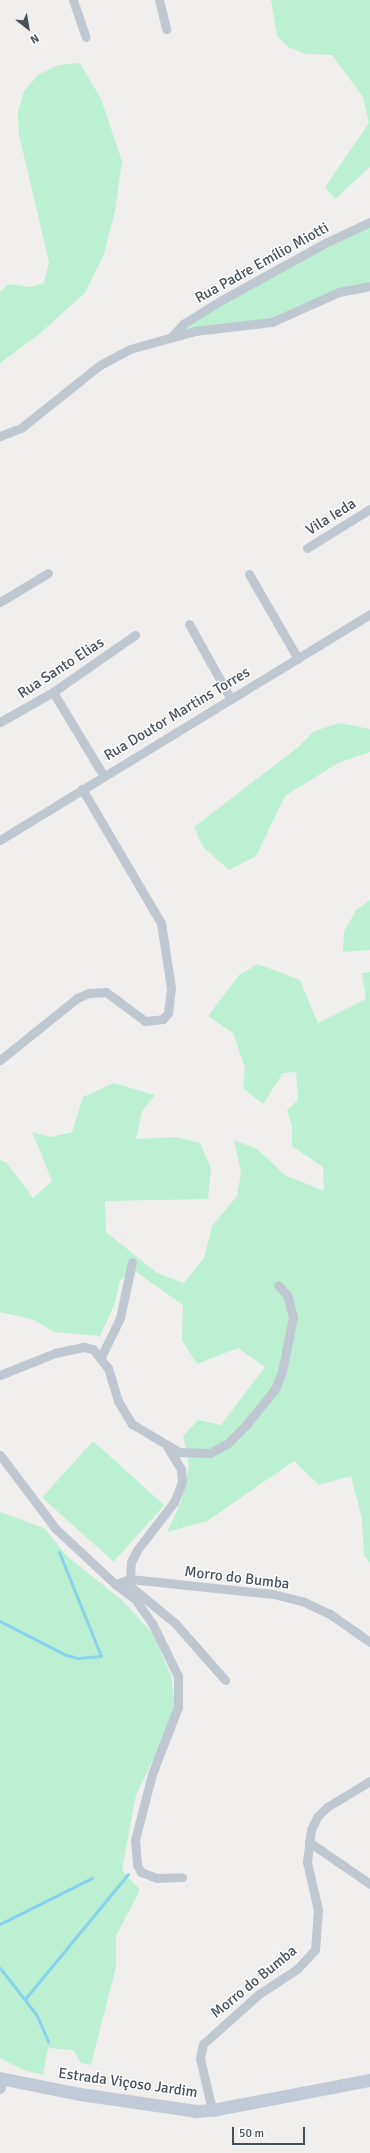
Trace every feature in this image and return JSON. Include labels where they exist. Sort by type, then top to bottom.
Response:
[{"type":"main road","name":"Estrada Viçoso Jardim","points":[[1,2082],[158,2106],[212,2110],[370,2080]]},
{"type":"street","points":[[73,0],[86,37]]},
{"type":"street","points":[[159,0],[166,29]]},
{"type":"street","name":"Rua Padre Emílio Miotti","points":[[172,336],[183,324],[220,301],[325,243],[370,222]]},
{"type":"street","points":[[0,436],[21,428],[110,359],[130,349],[172,336],[272,322],[339,292],[370,286]]},
{"type":"street","name":"Vila Ieda","points":[[307,548],[370,509]]},
{"type":"street","points":[[0,602],[48,573]]},
{"type":"street","points":[[249,574],[298,659]]},
{"type":"street","name":"Rua Doutor Martins Torres","points":[[0,840],[103,775],[232,699],[370,614]]},
{"type":"street","points":[[189,624],[232,699]]},
{"type":"street","name":"Rua Santo Elias","points":[[0,722],[53,692],[136,635]]},
{"type":"street","points":[[53,692],[103,775]]},
{"type":"street","points":[[0,1060],[77,998],[89,993],[106,992],[145,1022],[163,1019],[168,1013],[172,988],[161,923],[82,789]]},
{"type":"street","points":[[101,1356],[120,1318],[132,1262]]},
{"type":"street","points":[[0,1375],[38,1358],[75,1348],[93,1349],[101,1356],[126,1417],[167,1447],[194,1455],[220,1449],[267,1400],[282,1372],[293,1317],[286,1295],[278,1284]]},
{"type":"street","points":[[167,1447],[181,1469],[182,1482],[174,1502],[137,1550],[131,1562],[127,1580],[175,1623],[225,1680]]},
{"type":"street","points":[[0,1455],[56,1529],[115,1584],[134,1598],[166,1650],[178,1676],[180,1697],[174,1723],[144,1798],[135,1840],[137,1865],[148,1875],[182,1877]]},
{"type":"street","name":"Morro do Bumba","points":[[115,1584],[127,1580],[273,1594],[302,1601],[330,1614],[370,1642]]},
{"type":"street","name":"Morro do Bumba","points":[[212,2110],[200,2058],[203,2044],[259,1994],[298,1969],[315,1950],[318,1910],[309,1879],[309,1842],[317,1817],[327,1807],[370,1781]]},
{"type":"street","points":[[309,1842],[370,1884]]},
{"type":"green space","points":[[271,0],[370,0],[370,167],[335,199],[325,187],[369,123],[363,97],[332,55],[306,54],[288,47],[277,36]]},
{"type":"green space","points":[[80,63],[101,99],[122,161],[115,211],[104,254],[85,293],[37,336],[0,363],[0,292],[9,284],[30,287],[44,283],[49,262],[19,135],[18,112],[24,91],[38,75],[58,65]]},
{"type":"green space","points":[[370,222],[370,286],[357,287],[291,315],[172,336],[183,324]]},
{"type":"green space","points":[[340,723],[370,729],[370,752],[338,763],[285,796],[256,856],[229,870],[203,847],[194,827],[296,749],[314,731]]},
{"type":"green space","points":[[370,900],[370,950],[343,952],[344,932],[356,910]]},
{"type":"green space","points":[[258,964],[300,980],[318,1023],[366,999],[362,973],[370,972],[370,1563],[364,1556],[362,1519],[351,1476],[319,1485],[294,1461],[207,1521],[167,1532],[181,1502],[189,1466],[183,1436],[198,1420],[221,1425],[265,1367],[238,1348],[197,1364],[182,1340],[183,1305],[135,1271],[120,1280],[115,1303],[100,1336],[54,1332],[34,1320],[0,1312],[0,1160],[7,1163],[33,1198],[52,1181],[32,1132],[51,1137],[72,1132],[83,1097],[114,1083],[155,1095],[142,1111],[136,1139],[175,1137],[200,1143],[211,1168],[208,1199],[105,1201],[106,1232],[157,1273],[184,1283],[204,1258],[212,1226],[237,1196],[241,1173],[234,1140],[257,1149],[285,1175],[324,1191],[323,1167],[292,1146],[292,1126],[287,1110],[298,1100],[296,1072],[283,1073],[263,1104],[243,1088],[245,1068],[233,1033],[208,1016],[239,975]]},
{"type":"green space","points":[[93,1441],[164,1505],[113,1562],[42,1497]]},
{"type":"green space","points":[[0,1512],[44,1528],[67,1556],[123,1601],[154,1635],[171,1676],[176,1712],[136,1795],[122,1870],[140,1890],[116,1936],[116,1967],[91,2065],[81,2063],[73,2050],[48,2048],[43,2075],[23,2070],[0,2058]]},
{"type":"waterway","points":[[0,1621],[66,1655],[78,1658],[101,1656],[59,1552]]},
{"type":"waterway","points":[[25,1999],[128,1874]]},
{"type":"waterway","points":[[0,1924],[92,1878]]},
{"type":"waterway","points":[[0,1968],[36,2014],[48,2041]]}]
